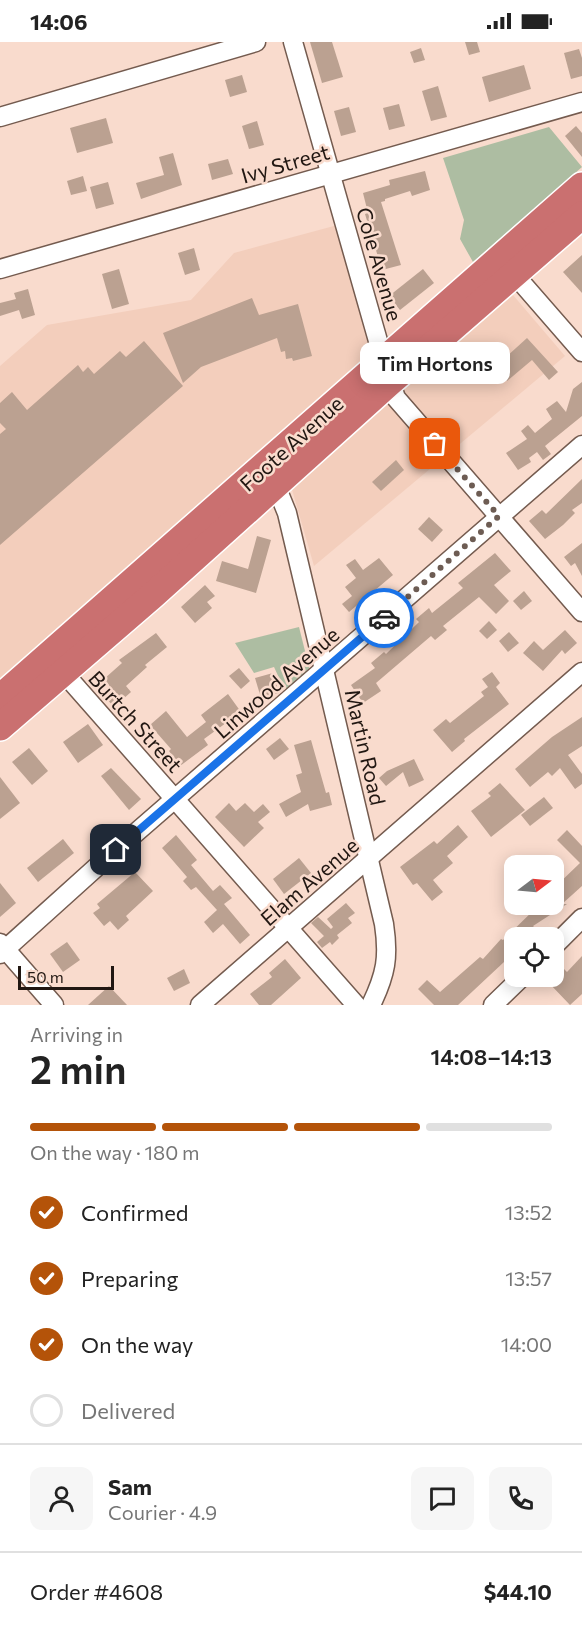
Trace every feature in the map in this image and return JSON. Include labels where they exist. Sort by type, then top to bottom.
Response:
[{"type":"highway","name":"Foote Avenue","points":[[0,727],[56,664],[507,266],[582,186]]},
{"type":"highway","name":"Foote Avenue","points":[[507,266],[582,215]]},
{"type":"highway","name":"Foote Avenue","points":[[0,698],[56,664]]},
{"type":"street","points":[[0,117],[256,42]]},
{"type":"street","name":"Cole Avenue","points":[[293,42],[396,398],[582,612]]},
{"type":"street","name":"Ivy Street","points":[[0,268],[582,102]]},
{"type":"street","points":[[507,266],[582,352]]},
{"type":"street","name":"Linwood Avenue","points":[[2,949],[582,445]]},
{"type":"street","name":"Martin Road","points":[[270,477],[287,513],[384,924],[387,954],[385,973],[371,1005]]},
{"type":"street","name":"Burtch Street","points":[[56,664],[356,1005]]},
{"type":"street","name":"Elam Avenue","points":[[200,1005],[582,672]]},
{"type":"street","points":[[564,936],[582,918]]},
{"type":"street","points":[[2,949],[54,1005]]},
{"type":"street","points":[[493,1005],[512,987]]},
{"type":"shaded area","points":[[345,223],[384,362],[0,682],[0,366],[47,325],[191,300],[234,253]]},
{"type":"shaded area","points":[[513,295],[565,356],[314,566],[291,486]]},
{"type":"green space","points":[[549,127],[582,167],[473,262],[460,239],[464,220],[443,158]]},
{"type":"green space","points":[[299,627],[310,671],[287,690],[274,667],[254,673],[235,643]]},
{"type":"building","points":[[310,42],[332,42],[343,77],[322,83]]},
{"type":"building","points":[[465,42],[477,42],[480,52],[469,55]]},
{"type":"building","points":[[421,48],[425,60],[414,63],[410,52]]},
{"type":"building","points":[[579,49],[582,58],[582,76],[571,79],[564,53]]},
{"type":"building","points":[[524,65],[531,89],[489,102],[482,77]]},
{"type":"building","points":[[242,75],[247,92],[230,97],[225,80]]},
{"type":"building","points":[[438,86],[447,117],[431,121],[422,91]]},
{"type":"building","points":[[399,104],[405,126],[389,130],[383,108]]},
{"type":"building","points":[[349,107],[356,132],[341,136],[334,111]]},
{"type":"building","points":[[106,118],[113,143],[77,153],[70,128]]},
{"type":"building","points":[[257,121],[264,145],[249,149],[242,126]]},
{"type":"building","points":[[576,126],[582,133],[582,157],[565,136]]},
{"type":"building","points":[[173,153],[182,185],[141,199],[136,183],[164,175],[159,157]]},
{"type":"building","points":[[228,159],[233,174],[212,180],[208,164]]},
{"type":"building","points":[[425,171],[430,190],[412,196],[410,191],[381,202],[401,265],[382,270],[365,214],[368,213],[363,193],[390,185],[389,180]]},
{"type":"building","points":[[83,176],[87,191],[71,195],[67,181]]},
{"type":"building","points":[[108,182],[114,204],[96,209],[90,187]]},
{"type":"building","points":[[194,248],[200,270],[185,275],[178,253]]},
{"type":"building","points":[[582,255],[582,293],[563,272]]},
{"type":"building","points":[[119,269],[129,304],[112,309],[102,274]]},
{"type":"building","points":[[423,269],[434,283],[400,310],[389,296]]},
{"type":"building","points":[[28,289],[35,315],[22,319],[19,310],[0,316],[0,303],[16,299],[14,293]]},
{"type":"building","points":[[252,298],[259,315],[298,304],[312,356],[293,361],[292,358],[286,359],[285,351],[281,352],[277,338],[201,367],[183,383],[163,333]]},
{"type":"building","points":[[527,338],[558,372],[549,380],[532,360],[507,381],[495,367]]},
{"type":"building","points":[[144,341],[183,386],[0,545],[0,434],[6,429],[0,423],[0,403],[12,392],[27,410],[78,365],[83,372],[88,367],[94,374],[120,351],[126,357]]},
{"type":"building","points":[[582,382],[582,416],[545,446],[551,454],[543,460],[537,452],[529,458],[531,462],[518,470],[506,453],[527,439],[521,431],[528,425],[535,433],[552,419],[546,409],[557,401],[566,412],[573,389]]},
{"type":"building","points":[[396,460],[404,470],[381,491],[372,482]]},
{"type":"building","points":[[582,479],[582,503],[572,510],[575,513],[563,525],[545,539],[529,521],[542,510],[546,514]]},
{"type":"building","points":[[429,517],[443,530],[432,542],[418,529]]},
{"type":"building","points":[[257,536],[271,540],[256,593],[216,581],[222,561],[248,569]]},
{"type":"building","points":[[582,543],[582,576],[575,563],[571,566],[564,557]]},
{"type":"building","points":[[495,553],[511,571],[494,585],[509,601],[496,614],[479,597],[443,626],[447,630],[435,640],[431,636],[376,683],[381,691],[363,703],[351,685],[375,668],[371,663],[384,652],[386,654],[419,622],[416,619],[429,608],[432,613],[463,588],[458,583]]},
{"type":"building","points":[[379,558],[393,575],[349,612],[342,604],[352,596],[345,587],[356,578],[346,565],[355,559],[363,570]]},
{"type":"building","points":[[205,585],[215,596],[207,602],[212,608],[195,623],[181,607]]},
{"type":"building","points":[[524,591],[532,601],[521,610],[513,601]]},
{"type":"building","points":[[489,621],[497,630],[487,639],[479,631]]},
{"type":"building","points":[[565,630],[577,643],[565,654],[562,650],[543,671],[523,653],[534,641],[543,650]]},
{"type":"building","points":[[509,632],[519,643],[508,652],[499,641]]},
{"type":"building","points":[[156,633],[167,647],[145,665],[147,667],[126,686],[131,692],[114,707],[105,697],[113,690],[104,679],[122,663],[119,660]]},
{"type":"building","points":[[239,668],[250,681],[241,689],[229,676]]},
{"type":"building","points":[[492,672],[500,683],[496,687],[509,704],[464,739],[465,741],[452,752],[433,730],[446,719],[450,723],[484,696],[481,692],[488,687],[482,679]]},
{"type":"building","points":[[273,673],[279,693],[261,698],[255,678]]},
{"type":"building","points":[[228,694],[241,712],[204,739],[208,745],[180,766],[169,751],[171,749],[150,725],[166,711],[187,737],[206,722],[201,715]]},
{"type":"building","points":[[582,717],[582,746],[568,755],[582,774],[582,784],[575,789],[560,768],[552,776],[548,772],[530,787],[515,769],[552,737]]},
{"type":"building","points":[[88,724],[103,745],[78,763],[63,742]]},
{"type":"building","points":[[280,738],[289,749],[274,760],[266,749]]},
{"type":"building","points":[[311,740],[326,793],[329,792],[332,805],[310,811],[308,804],[286,817],[279,804],[301,792],[296,775],[302,773],[294,745]]},
{"type":"building","points":[[29,748],[48,771],[32,785],[12,762]]},
{"type":"building","points":[[414,759],[424,780],[409,787],[403,772],[386,786],[379,778],[387,771]]},
{"type":"building","points":[[111,768],[141,799],[129,810],[101,776]]},
{"type":"building","points":[[0,777],[20,803],[0,819]]},
{"type":"building","points":[[500,783],[525,810],[491,837],[471,811],[491,796],[488,793]]},
{"type":"building","points":[[544,797],[553,808],[530,826],[521,815]]},
{"type":"building","points":[[229,803],[236,811],[245,803],[254,812],[263,804],[270,812],[258,822],[264,828],[244,847],[215,817]]},
{"type":"building","points":[[458,825],[468,837],[447,856],[453,863],[433,880],[443,892],[432,901],[417,883],[413,885],[400,867],[434,841],[437,844]]},
{"type":"building","points":[[567,830],[582,846],[582,886],[564,902],[564,878],[580,863],[557,840]]},
{"type":"building","points":[[176,835],[197,860],[191,865],[213,891],[220,885],[232,898],[224,904],[250,935],[240,944],[223,924],[213,933],[204,922],[217,910],[196,887],[191,890],[183,881],[187,877],[162,848]]},
{"type":"building","points":[[63,839],[74,853],[38,882],[27,868]]},
{"type":"building","points":[[299,858],[311,873],[284,894],[273,879]]},
{"type":"building","points":[[135,872],[153,891],[126,916],[129,920],[118,930],[110,921],[104,926],[93,913],[100,908],[97,904]]},
{"type":"building","points":[[0,883],[16,903],[0,917]]},
{"type":"building","points":[[346,903],[355,913],[348,918],[352,923],[337,935],[339,938],[332,945],[330,942],[322,948],[317,942],[324,936],[311,923],[318,917],[331,929],[333,927],[327,919]]},
{"type":"building","points":[[529,915],[550,915],[534,927],[516,927]]},
{"type":"building","points":[[501,939],[503,940],[504,962],[458,1005],[434,1005],[418,989],[427,980],[440,992],[480,957],[483,959]]},
{"type":"building","points":[[67,942],[80,960],[63,972],[50,954]]},
{"type":"building","points":[[582,956],[582,994],[570,1005],[553,987],[564,987],[564,969],[567,972]]},
{"type":"building","points":[[285,959],[301,978],[271,1005],[259,1005],[250,994],[272,977],[269,973]]},
{"type":"building","points":[[184,969],[190,983],[174,991],[167,978]]},
{"type":"building","points":[[109,986],[127,1005],[88,1005]]},
{"type":"way so far","points":[[384,618],[499,516],[435,444]]},
{"type":"place","name":"Tim Hortons","points":[[435,444]]},
{"type":"route","points":[[116,850],[384,618]]}]
